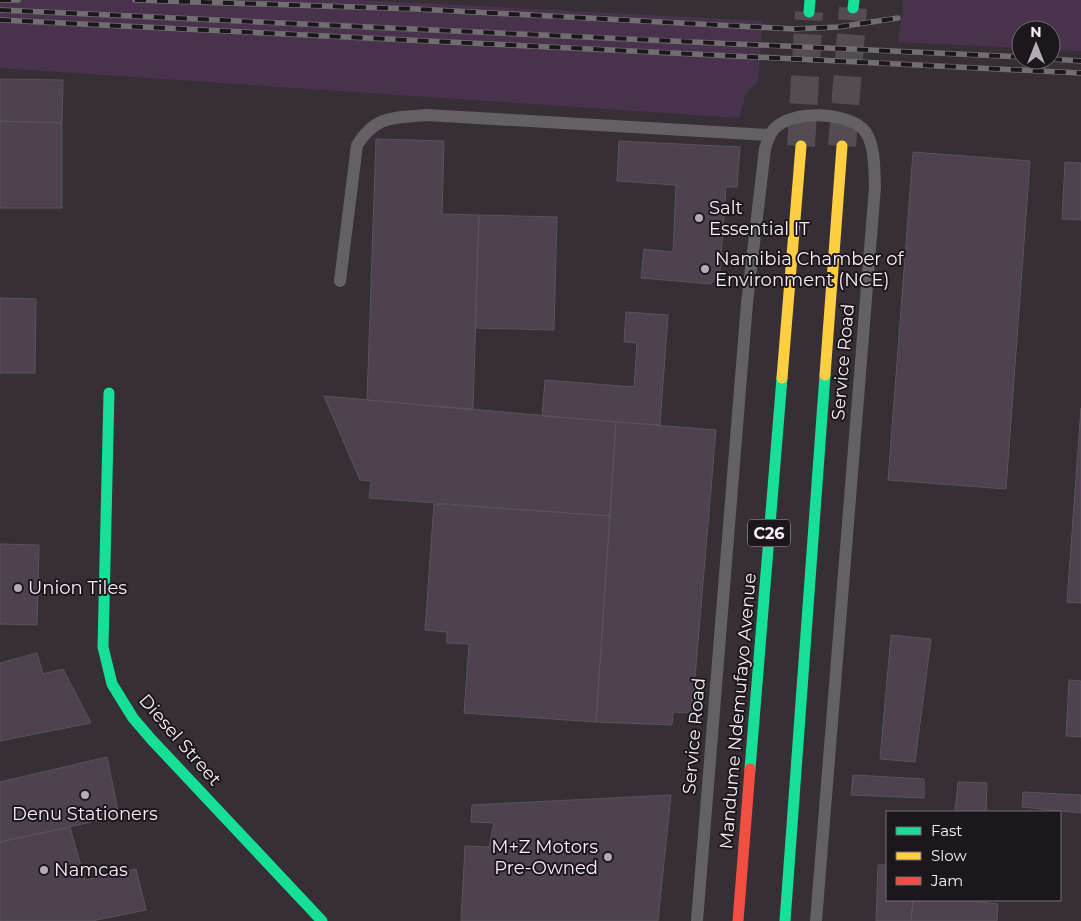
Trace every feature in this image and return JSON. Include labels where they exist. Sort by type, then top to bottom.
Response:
[{"type":"main road","points":[[809,12],[810,0]]},
{"type":"main road","name":"Mandume Ndemufayo Avenue","points":[[738,921],[801,146]]},
{"type":"main road","name":"C26","points":[[786,921],[842,146]]},
{"type":"main road","name":"Diesel Street","points":[[109,393],[103,647],[112,684],[133,718],[151,739],[322,921]]},
{"type":"lane","name":"Service Road","points":[[696,921],[747,303],[765,149],[770,135],[775,128],[800,115],[845,119],[862,129],[869,140],[874,168],[874,197],[816,921]]},
{"type":"lane","points":[[340,281],[357,145],[366,132],[378,123],[397,117],[426,116],[770,135]]},
{"type":"shaded area","points":[[0,0],[359,0],[763,21],[758,82],[746,93],[739,118],[0,68]]},
{"type":"shaded area","points":[[902,0],[1081,0],[1081,51],[1061,50],[1061,20],[1011,20],[1011,48],[898,42],[903,9]]},
{"type":"building","points":[[0,79],[63,80],[62,123],[0,121]]},
{"type":"building","points":[[0,121],[62,123],[62,208],[0,208]]},
{"type":"building","points":[[376,139],[444,141],[442,214],[479,215],[473,410],[367,400]]},
{"type":"building","name":"Salt Essential IT","points":[[619,141],[740,147],[737,187],[726,187],[720,271],[711,284],[641,278],[644,249],[673,252],[676,185],[617,181]]},
{"type":"building","points":[[913,152],[1030,161],[1006,489],[888,480]]},
{"type":"building","points":[[1065,162],[1081,163],[1081,220],[1062,219]]},
{"type":"building","points":[[479,215],[557,217],[554,330],[475,328]]},
{"type":"building","points":[[0,298],[36,299],[35,373],[0,373]]},
{"type":"building","points":[[626,312],[668,315],[660,425],[542,416],[545,380],[634,387],[637,343],[624,342]]},
{"type":"building","points":[[324,396],[616,422],[610,516],[369,498],[371,481],[360,480]]},
{"type":"building","points":[[1081,408],[1081,603],[1067,602]]},
{"type":"building","points":[[616,422],[716,430],[692,713],[673,712],[672,725],[596,722]]},
{"type":"building","points":[[434,504],[610,516],[596,722],[464,713],[469,644],[447,643],[447,632],[425,630]]},
{"type":"building","points":[[0,544],[39,545],[37,625],[0,624]]},
{"type":"building","points":[[891,635],[931,639],[915,762],[880,759]]},
{"type":"building","points":[[37,653],[43,674],[63,669],[91,723],[0,741],[0,663]]},
{"type":"building","points":[[1069,680],[1081,681],[1081,737],[1066,736]]},
{"type":"building","points":[[107,757],[119,816],[0,842],[0,782]]},
{"type":"building","points":[[853,775],[924,779],[924,798],[851,795]]},
{"type":"building","points":[[958,782],[987,783],[986,811],[955,811]]},
{"type":"building","points":[[1023,792],[1081,795],[1081,813],[1022,807]]},
{"type":"building","points":[[671,795],[658,921],[461,921],[465,846],[489,847],[494,823],[471,822],[472,805]]},
{"type":"building","points":[[70,827],[85,880],[136,869],[146,910],[92,921],[0,921],[0,842]]},
{"type":"building","points":[[878,865],[886,865],[886,901],[913,901],[911,921],[876,921]]},
{"type":"building","points":[[913,901],[980,901],[998,904],[997,921],[911,921]]},
{"type":"tunnel","points":[[842,146],[853,8]]},
{"type":"tunnel","points":[[801,146],[809,12]]},
{"type":"railway","points":[[0,0],[18,0]]},
{"type":"railway","points":[[135,0],[416,9],[794,29],[838,27],[898,18]]},
{"type":"railway","points":[[0,10],[1011,57]]},
{"type":"railway","points":[[0,20],[1081,73]]},
{"type":"railway","points":[[1061,60],[1081,61]]},
{"type":"traffic: fast","points":[[809,12],[810,0]]},
{"type":"traffic: fast","points":[[853,8],[854,0]]},
{"type":"traffic: fast","points":[[785,921],[825,375]]},
{"type":"traffic: fast","points":[[750,769],[782,378]]},
{"type":"traffic: fast","points":[[109,393],[103,647],[112,684],[133,718],[151,739],[322,921]]},
{"type":"traffic: slow","points":[[782,378],[801,146]]},
{"type":"traffic: slow","points":[[825,375],[842,146]]},
{"type":"traffic: jam","points":[[738,921],[750,769]]},
{"type":"place","name":"Salt Essential IT","points":[[699,218]]},
{"type":"place","name":"Namibia Chamber of Environment (NCE)","points":[[705,269]]},
{"type":"place","name":"Union Tiles","points":[[18,588]]},
{"type":"place","name":"Denu Stationers","points":[[85,795]]},
{"type":"place","name":"M+Z Motors Pre-Owned","points":[[608,857]]},
{"type":"place","name":"Namcas","points":[[44,870]]}]
